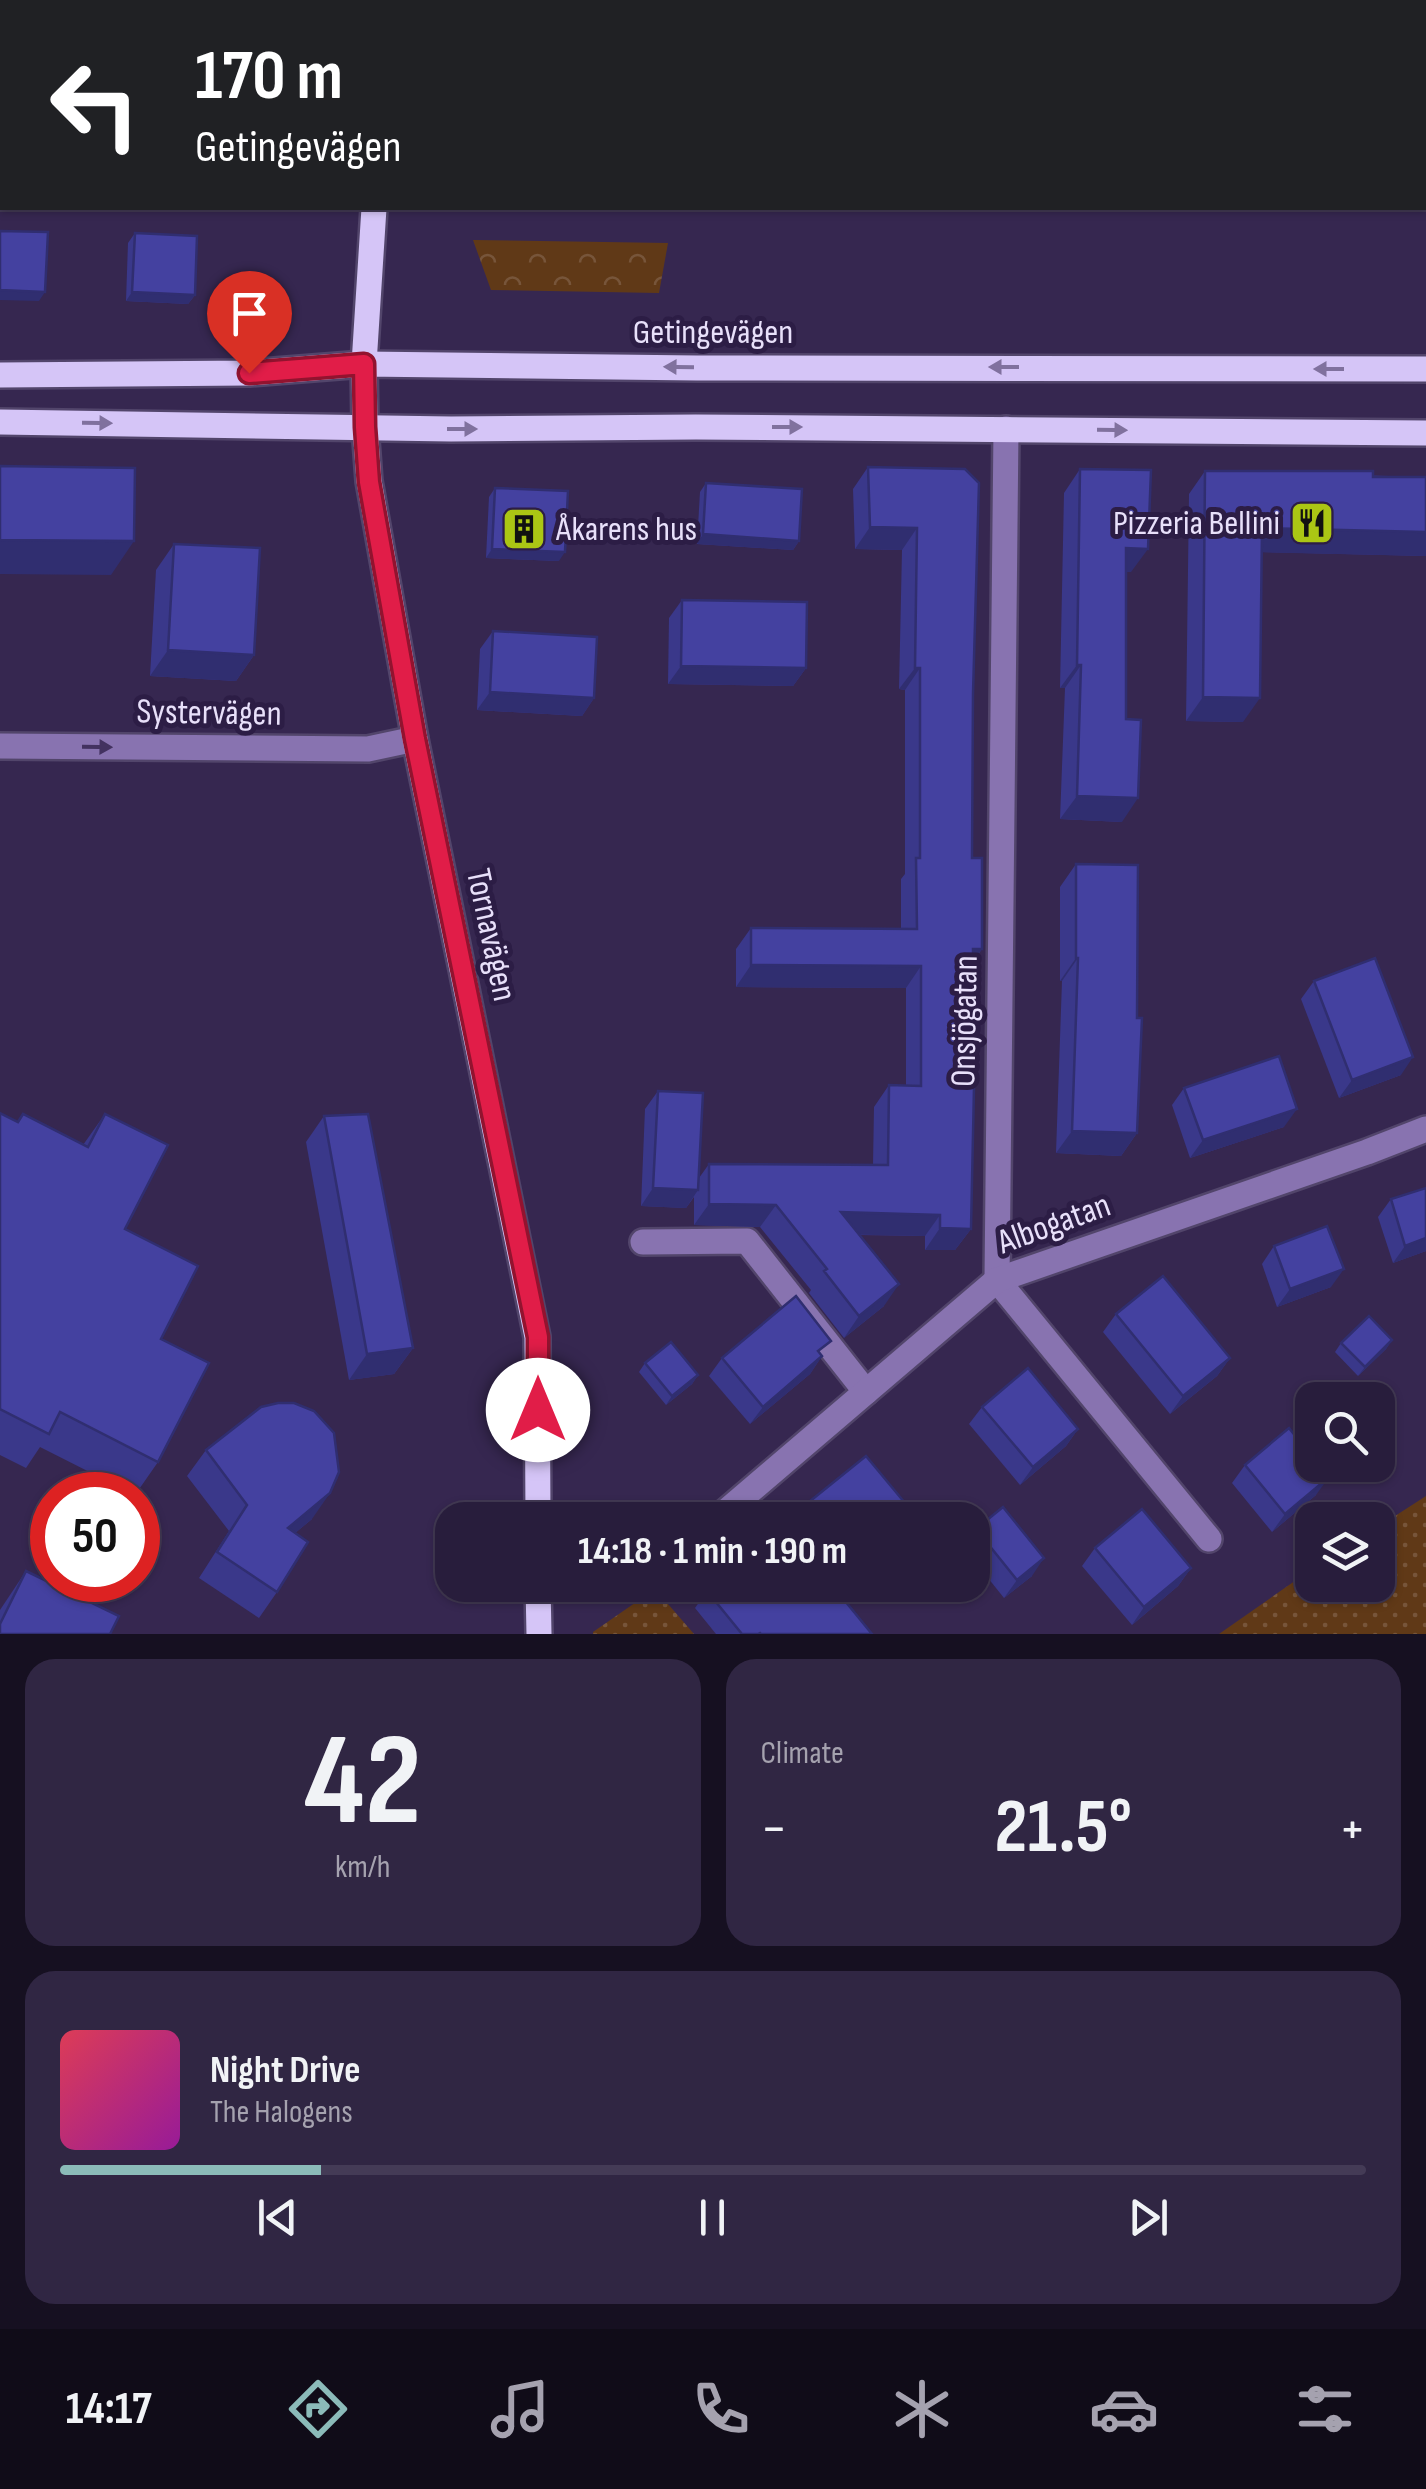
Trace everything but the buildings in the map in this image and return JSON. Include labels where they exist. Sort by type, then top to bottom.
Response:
[{"type":"main road","name":"Tornavägen","points":[[374,210],[364,364],[369,482],[415,739],[538,1337],[538,1502]]},
{"type":"main road","name":"Getingevägen","points":[[0,375],[249,373],[364,364],[1426,369]]},
{"type":"main road","points":[[0,422],[451,429],[696,427],[1426,434]]},
{"type":"main road","points":[[538,1602],[539,1634]]},
{"type":"street","name":"Onsjögatan","points":[[997,1280],[1006,429]]},
{"type":"street","name":"Systervägen","points":[[0,746],[368,749],[415,739]]},
{"type":"street","name":"Albogatan","points":[[737,1502],[997,1280],[1426,1129]]},
{"type":"street","points":[[643,1242],[747,1241],[866,1392]]},
{"type":"street","points":[[997,1280],[1210,1538]]},
{"type":"green space","points":[[473,240],[668,243],[659,293],[491,290]]},
{"type":"green space","points":[[1426,1496],[1426,1634],[1219,1634],[1295,1581],[1295,1602],[1395,1602],[1395,1516]]},
{"type":"green space","points":[[636,1602],[666,1602],[694,1634],[593,1634]]},
{"type":"place","name":"Pizzeria Bellini","points":[[1312,523]]},
{"type":"place","name":"Åkarens hus","points":[[524,529]]},
{"type":"route","points":[[249,373],[364,364],[369,482],[415,739],[538,1337],[538,1410]]}]
